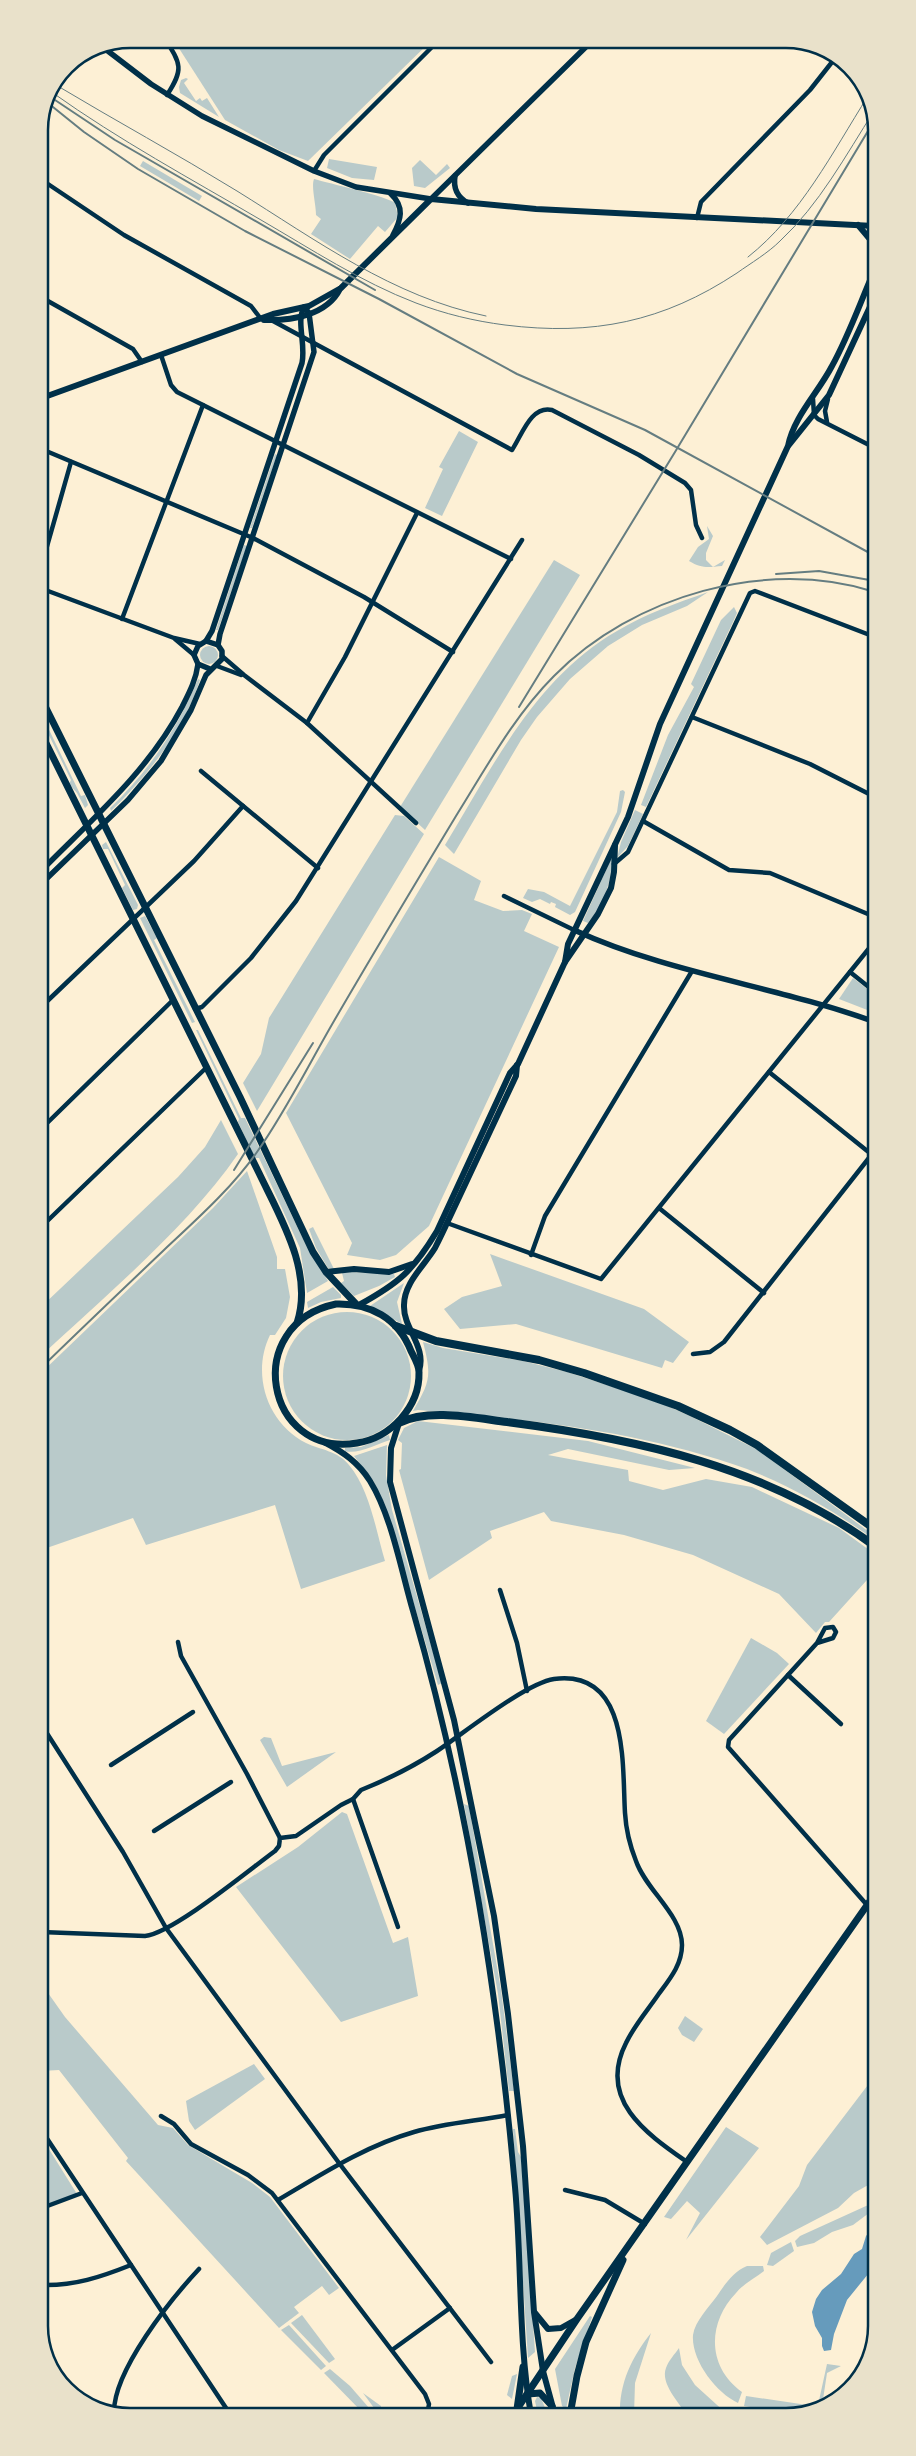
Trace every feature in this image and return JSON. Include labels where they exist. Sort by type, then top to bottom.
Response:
[{"type":"highway","points":[[396,1326],[436,1341],[532,1359],[584,1373],[678,1406],[722,1426],[757,1445],[868,1524]]},
{"type":"highway","points":[[399,1423],[421,1415],[488,1419],[567,1430],[675,1453],[736,1472],[778,1489],[836,1519],[868,1541]]},
{"type":"main road","points":[[262,320],[309,313],[329,304],[341,288],[366,262],[431,199],[697,218],[868,226]]},
{"type":"main road","points":[[858,225],[868,237]]},
{"type":"main road","points":[[565,962],[566,950],[574,930],[608,855],[615,846],[632,804],[660,724],[788,446],[795,424],[832,366],[849,334],[868,286]]},
{"type":"main road","points":[[48,395],[262,320],[273,314],[304,307],[341,288]]},
{"type":"main road","points":[[788,446],[829,395],[868,311]]},
{"type":"main road","points":[[48,712],[102,825],[248,1116],[313,1252],[326,1272],[357,1304],[381,1314],[396,1326],[406,1339],[419,1371]]},
{"type":"main road","points":[[48,747],[238,1130],[289,1238],[297,1264],[302,1306],[297,1322]]},
{"type":"main road","points":[[552,2406],[543,2371],[534,2312],[520,2114],[494,1916],[458,1736],[391,1487],[389,1456],[399,1423],[413,1397],[421,1354],[404,1312],[405,1296],[447,1224],[516,1076],[518,1064],[565,962],[598,914],[611,888],[615,846]]},
{"type":"main road","points":[[518,1064],[510,1073],[437,1231],[416,1262],[398,1282],[357,1304],[325,1306],[305,1316],[297,1322],[284,1339],[278,1352],[275,1366],[276,1388],[283,1408],[291,1419],[309,1435],[343,1452],[355,1462],[365,1473],[377,1495],[415,1619],[448,1743],[488,1954],[508,2115],[520,2250],[523,2367],[530,2408]]},
{"type":"main road","points":[[326,1272],[354,1269],[394,1271],[416,1262]]},
{"type":"main road","points":[[323,1442],[343,1444],[366,1442],[399,1423]]},
{"type":"main road","points":[[518,2408],[576,2319],[645,2224],[867,1905]]},
{"type":"main road","points":[[508,2115],[520,2114]]},
{"type":"main road","points":[[571,2408],[586,2342],[626,2251]]},
{"type":"main road","points":[[534,2312],[548,2329],[561,2328],[576,2319]]},
{"type":"main road","points":[[516,2408],[523,2367]]},
{"type":"main road","points":[[527,2395],[540,2393],[552,2406]]},
{"type":"street","points":[[167,95],[178,76],[180,68],[178,59],[171,48]]},
{"type":"street","points":[[314,171],[324,155],[431,48]]},
{"type":"street","points":[[109,51],[167,95],[220,126],[314,171],[356,187],[431,199],[585,48]]},
{"type":"street","points":[[697,218],[700,202],[810,90],[832,62]]},
{"type":"street","points":[[455,176],[454,183],[457,194],[469,203]]},
{"type":"street","points":[[48,184],[124,235],[251,306],[258,312],[262,320]]},
{"type":"street","points":[[389,193],[398,202],[401,211],[400,219],[393,235]]},
{"type":"street","points":[[48,301],[133,349],[142,362]]},
{"type":"street","points":[[194,655],[212,632],[302,363],[305,350],[300,315],[304,307],[309,313],[314,352],[220,634],[218,645],[222,656],[307,723],[416,824]]},
{"type":"street","points":[[272,320],[512,450],[531,418],[541,409],[546,409],[678,478],[691,490],[696,525],[702,538]]},
{"type":"street","points":[[161,355],[173,388],[203,406],[283,444],[511,559]]},
{"type":"street","points":[[827,422],[825,411],[829,395]]},
{"type":"street","points":[[813,397],[814,415],[818,419],[868,444]]},
{"type":"street","points":[[122,619],[203,406]]},
{"type":"street","points":[[48,452],[253,538],[373,602],[453,652]]},
{"type":"street","points":[[48,543],[71,462]]},
{"type":"street","points":[[307,723],[345,657],[417,513]]},
{"type":"street","points":[[195,1009],[202,1006],[261,946],[296,901],[522,540]]},
{"type":"street","points":[[48,591],[174,638],[218,645]]},
{"type":"street","points":[[614,864],[628,852],[744,601],[752,592],[782,601],[868,634]]},
{"type":"street","points":[[48,864],[130,782],[154,752],[194,684],[198,664],[194,655],[174,638]]},
{"type":"street","points":[[48,877],[128,800],[161,761],[181,730],[222,656]]},
{"type":"street","points":[[198,664],[244,675]]},
{"type":"street","points":[[692,717],[810,764],[868,793]]},
{"type":"street","points":[[201,771],[318,868]]},
{"type":"street","points":[[48,1000],[194,861],[243,806]]},
{"type":"street","points":[[643,822],[729,870],[770,873],[868,914]]},
{"type":"street","points":[[504,896],[584,935],[642,958],[824,1005],[868,1020]]},
{"type":"street","points":[[447,1224],[601,1279],[868,950]]},
{"type":"street","points":[[531,1254],[545,1216],[692,971]]},
{"type":"street","points":[[850,972],[868,986]]},
{"type":"street","points":[[48,1122],[173,1000]]},
{"type":"street","points":[[48,1220],[207,1067]]},
{"type":"street","points":[[769,1072],[868,1152]]},
{"type":"street","points":[[693,1354],[710,1352],[717,1349],[764,1293],[868,1158]]},
{"type":"street","points":[[659,1208],[764,1293]]},
{"type":"street","points":[[500,1590],[517,1642],[527,1691]]},
{"type":"street","points":[[817,1643],[833,1638],[836,1632],[833,1627],[825,1628],[817,1643],[729,1740],[728,1748],[867,1905]]},
{"type":"street","points":[[48,1932],[145,1936],[154,1934],[181,1920],[275,1851],[279,1846],[280,1838],[209,1703],[181,1656],[178,1642]]},
{"type":"street","points":[[788,1675],[841,1724]]},
{"type":"street","points":[[280,1838],[296,1836],[341,1805],[353,1799],[361,1790],[448,1743],[527,1691],[544,1682],[557,1679],[584,1683],[601,1694],[614,1713],[620,1732],[625,1816],[632,1849],[645,1881],[676,1922],[682,1945],[676,1970],[633,2030],[623,2050],[618,2076],[620,2093],[628,2111],[640,2127],[688,2162]]},
{"type":"street","points":[[202,1707],[209,1703]]},
{"type":"street","points":[[110,1765],[193,1712]]},
{"type":"street","points":[[48,1735],[123,1852],[166,1928],[339,2164],[491,2362]]},
{"type":"street","points":[[241,1777],[247,1774]]},
{"type":"street","points":[[154,1831],[231,1782]]},
{"type":"street","points":[[353,1799],[398,1927]]},
{"type":"street","points":[[278,2200],[370,2148],[413,2132],[454,2122],[508,2115]]},
{"type":"street","points":[[161,2116],[174,2124],[191,2144],[248,2175],[278,2200],[425,2394],[429,2404],[428,2408]]},
{"type":"street","points":[[48,2140],[226,2408]]},
{"type":"street","points":[[565,2190],[605,2200],[645,2224]]},
{"type":"street","points":[[48,2206],[82,2193]]},
{"type":"street","points":[[48,2286],[88,2282],[130,2265]]},
{"type":"street","points":[[114,2407],[124,2373],[163,2313],[199,2269]]},
{"type":"street","points":[[392,2350],[450,2308]]},
{"type":"shaded area","points":[[179,48],[424,48],[308,161],[279,150],[225,120]]},
{"type":"shaded area","points":[[188,79],[184,83],[196,101],[200,98],[202,101],[207,98],[219,117],[180,93],[181,80]]},
{"type":"shaded area","points":[[329,159],[377,167],[374,180],[352,178],[327,168]]},
{"type":"shaded area","points":[[420,160],[436,175],[447,164],[450,168],[425,188],[414,186],[412,168]]},
{"type":"shaded area","points":[[143,161],[202,196],[199,201],[140,166]]},
{"type":"shaded area","points":[[314,179],[390,200],[395,203],[398,217],[385,232],[378,226],[350,259],[311,234],[321,219],[316,215]]},
{"type":"shaded area","points":[[459,431],[478,442],[442,516],[425,508],[443,469],[439,467]]},
{"type":"shaded area","points":[[275,454],[277,455],[252,528],[250,528]]},
{"type":"shaded area","points":[[707,526],[713,536],[706,553],[706,560],[713,567],[694,564],[689,561],[698,547],[709,539]]},
{"type":"shaded area","points":[[244,545],[247,546],[218,630],[216,630]]},
{"type":"shaded area","points":[[554,560],[580,575],[425,830],[400,807]]},
{"type":"shaded area","points":[[725,560],[722,566],[713,567]]},
{"type":"shaded area","points":[[708,592],[687,606],[642,625],[608,646],[570,679],[537,717],[521,740],[454,854],[445,845],[498,756],[539,699],[562,673],[588,651],[617,631],[661,609]]},
{"type":"shaded area","points":[[734,607],[737,613],[733,622],[646,807],[641,805],[668,735],[694,687],[691,684],[721,620]]},
{"type":"shaded area","points":[[209,646],[215,649],[218,655],[215,661],[209,664],[203,661],[200,655],[203,649]]},
{"type":"shaded area","points":[[198,679],[200,680],[193,698],[175,734],[139,782],[111,811],[110,808],[137,780],[161,748],[181,715]]},
{"type":"shaded area","points":[[48,728],[81,796],[85,795],[88,805],[85,808],[77,793],[69,784],[71,780],[48,733]]},
{"type":"shaded area","points":[[623,790],[625,792],[621,812],[575,912],[570,915],[555,907],[556,904],[551,902],[550,904],[540,899],[532,902],[523,898],[528,889],[544,892],[570,906],[617,812],[620,791]]},
{"type":"shaded area","points":[[635,810],[643,814],[628,846],[617,858],[621,842]]},
{"type":"shaded area","points":[[395,815],[404,816],[424,834],[257,1111],[243,1083],[261,1054],[269,1018]]},
{"type":"shaded area","points":[[106,842],[138,905],[137,909],[133,910],[122,888],[125,885],[108,849],[103,849],[102,845]]},
{"type":"shaded area","points":[[439,857],[481,881],[474,900],[503,911],[522,910],[532,914],[524,931],[559,947],[429,1226],[396,1255],[380,1260],[347,1255],[352,1243],[286,1113]]},
{"type":"shaded area","points":[[612,857],[609,884],[603,900],[588,923],[583,921]]},
{"type":"shaded area","points":[[145,916],[157,938],[154,940],[195,1022],[192,1023],[140,918]]},
{"type":"shaded area","points":[[853,978],[868,990],[868,1010],[839,999]]},
{"type":"shaded area","points":[[196,1030],[198,1030],[241,1118],[245,1118],[307,1247],[328,1281],[307,1293],[300,1248],[259,1158],[255,1158],[238,1122],[239,1119]]},
{"type":"shaded area","points":[[221,1120],[238,1154],[217,1182],[170,1235],[119,1285],[48,1350],[48,1300],[178,1177],[205,1147]]},
{"type":"shaded area","points":[[247,1171],[277,1257],[277,1269],[285,1269],[290,1297],[286,1318],[275,1335],[270,1335],[264,1350],[262,1366],[266,1396],[272,1410],[292,1434],[306,1443],[335,1454],[349,1465],[367,1498],[385,1561],[301,1589],[275,1505],[146,1545],[133,1518],[48,1548],[48,1366],[213,1208]]},
{"type":"shaded area","points":[[313,1227],[334,1269],[328,1268],[316,1248],[309,1229]]},
{"type":"shaded area","points":[[490,1254],[644,1309],[689,1342],[673,1363],[665,1360],[662,1368],[516,1324],[460,1329],[444,1309],[462,1297],[502,1286]]},
{"type":"shaded area","points":[[342,1273],[394,1274],[395,1277],[354,1296],[341,1283],[344,1281]]},
{"type":"shaded area","points":[[404,1283],[397,1302],[402,1324],[370,1306]]},
{"type":"shaded area","points":[[333,1287],[341,1295],[341,1298],[321,1302],[308,1308],[307,1302]]},
{"type":"shaded area","points":[[347,1312],[360,1313],[372,1317],[392,1331],[406,1351],[410,1363],[410,1389],[406,1401],[392,1421],[372,1435],[360,1439],[347,1440],[334,1439],[322,1435],[302,1421],[288,1401],[284,1389],[283,1376],[284,1363],[288,1351],[302,1331],[322,1317],[334,1313]]},
{"type":"shaded area","points":[[423,1342],[443,1348],[523,1361],[567,1372],[656,1401],[758,1450],[868,1531],[868,1536],[830,1510],[764,1476],[707,1456],[667,1445],[626,1436],[543,1423],[413,1411],[426,1385],[428,1363]]},
{"type":"shaded area","points":[[418,1421],[588,1441],[695,1468],[669,1470],[568,1449],[548,1455],[628,1470],[629,1481],[663,1490],[706,1479],[752,1487],[839,1528],[868,1549],[868,1579],[829,1622],[825,1622],[816,1633],[779,1594],[693,1555],[624,1535],[551,1521],[544,1512],[490,1531],[492,1538],[429,1580],[399,1470],[401,1469],[402,1443],[398,1440],[404,1428]]},
{"type":"shaded area","points":[[389,1435],[390,1440],[355,1452],[345,1451],[345,1448],[361,1447]]},
{"type":"shaded area","points":[[387,1445],[386,1475],[392,1510],[442,1683],[438,1685],[384,1503],[373,1480],[354,1456]]},
{"type":"shaded area","points":[[751,1638],[777,1653],[789,1664],[724,1734],[706,1721]]},
{"type":"shaded area","points":[[264,1737],[271,1738],[282,1766],[336,1752],[287,1787],[260,1740]]},
{"type":"shaded area","points":[[464,1804],[469,1806],[501,1990],[514,2091],[509,2091],[498,1994]]},
{"type":"shaded area","points":[[342,1812],[347,1814],[393,1943],[408,1937],[418,1996],[341,2022],[236,1887],[298,1847]]},
{"type":"shaded area","points":[[48,1993],[65,2017],[158,2125],[173,2128],[188,2145],[252,2183],[270,2197],[339,2288],[329,2295],[322,2286],[294,2307],[299,2313],[279,2328],[126,2161],[128,2158],[59,2070],[48,2071]]},
{"type":"shaded area","points":[[685,2016],[703,2029],[694,2042],[682,2035],[678,2028]]},
{"type":"shaded area","points":[[254,2064],[265,2079],[195,2130],[189,2121],[186,2101]]},
{"type":"shaded area","points":[[868,2085],[868,2185],[854,2193],[838,2208],[767,2245],[760,2237],[799,2186],[807,2165]]},
{"type":"shaded area","points":[[726,2127],[759,2148],[686,2240],[700,2213],[687,2201],[671,2219],[664,2217]]},
{"type":"shaded area","points":[[513,2129],[515,2129],[518,2152],[521,2157],[535,2352],[528,2358]]},
{"type":"shaded area","points":[[48,2148],[77,2194],[48,2205]]},
{"type":"shaded area","points":[[868,2205],[868,2214],[853,2225],[832,2232],[814,2243],[797,2247],[795,2241],[800,2236]]},
{"type":"shaded area","points":[[791,2242],[794,2251],[773,2266],[767,2265],[771,2253]]},
{"type":"shaded area","points":[[747,2266],[763,2266],[764,2271],[742,2287],[726,2305],[716,2331],[715,2344],[717,2358],[722,2370],[742,2392],[738,2403],[721,2392],[706,2375],[696,2355],[693,2335],[699,2319],[727,2283],[738,2271]]},
{"type":"shaded area","points":[[302,2315],[335,2359],[329,2363],[291,2323]]},
{"type":"shaded area","points":[[590,2316],[592,2317],[575,2368],[566,2408],[562,2406],[555,2369]]},
{"type":"shaded area","points":[[289,2325],[326,2366],[321,2370],[281,2330]]},
{"type":"shaded area","points":[[651,2333],[635,2383],[634,2408],[620,2408],[624,2381],[638,2351]]},
{"type":"shaded area","points":[[679,2348],[682,2365],[695,2385],[720,2408],[682,2408],[671,2393],[666,2380],[665,2374],[668,2363]]},
{"type":"shaded area","points":[[827,2364],[841,2366],[827,2373],[823,2400],[819,2402]]},
{"type":"shaded area","points":[[330,2369],[350,2386],[369,2408],[358,2408],[324,2373]]},
{"type":"shaded area","points":[[517,2374],[512,2399],[507,2395],[512,2376]]},
{"type":"shaded area","points":[[363,2393],[381,2406],[381,2408],[374,2408]]},
{"type":"shaded area","points":[[746,2396],[810,2405],[797,2408],[757,2408],[744,2406]]},
{"type":"shaded area","points":[[537,2397],[541,2398],[545,2408],[536,2408],[535,2401]]},
{"type":"water","points":[[868,2233],[868,2274],[847,2300],[834,2334],[831,2350],[824,2351],[822,2338],[815,2326],[812,2312],[816,2299],[822,2290],[841,2274],[854,2254],[862,2249]]},
{"type":"tram line","points":[[59,87],[214,177],[356,265],[419,295],[452,307],[486,316]]},
{"type":"tram line","points":[[56,95],[156,159],[337,264],[396,295],[449,314],[505,325],[537,328],[598,326],[626,322],[682,303],[709,290],[737,273],[765,254],[807,212],[831,179],[868,120]]},
{"type":"tram line","points":[[748,257],[767,240],[800,203],[864,103]]},
{"type":"railway","points":[[55,100],[115,140],[375,290]]},
{"type":"railway","points":[[51,105],[84,132],[138,169],[245,231],[379,299],[517,374],[645,430],[868,552]]},
{"type":"railway","points":[[519,707],[868,131]]},
{"type":"railway","points":[[776,574],[819,571],[868,580]]},
{"type":"railway","points":[[48,1361],[213,1203],[247,1166],[278,1120],[364,969],[490,761],[513,725],[554,676],[586,648],[622,624],[662,605],[703,591],[746,582],[790,579],[833,582],[868,590]]},
{"type":"railway","points":[[234,1170],[313,1043]]}]
